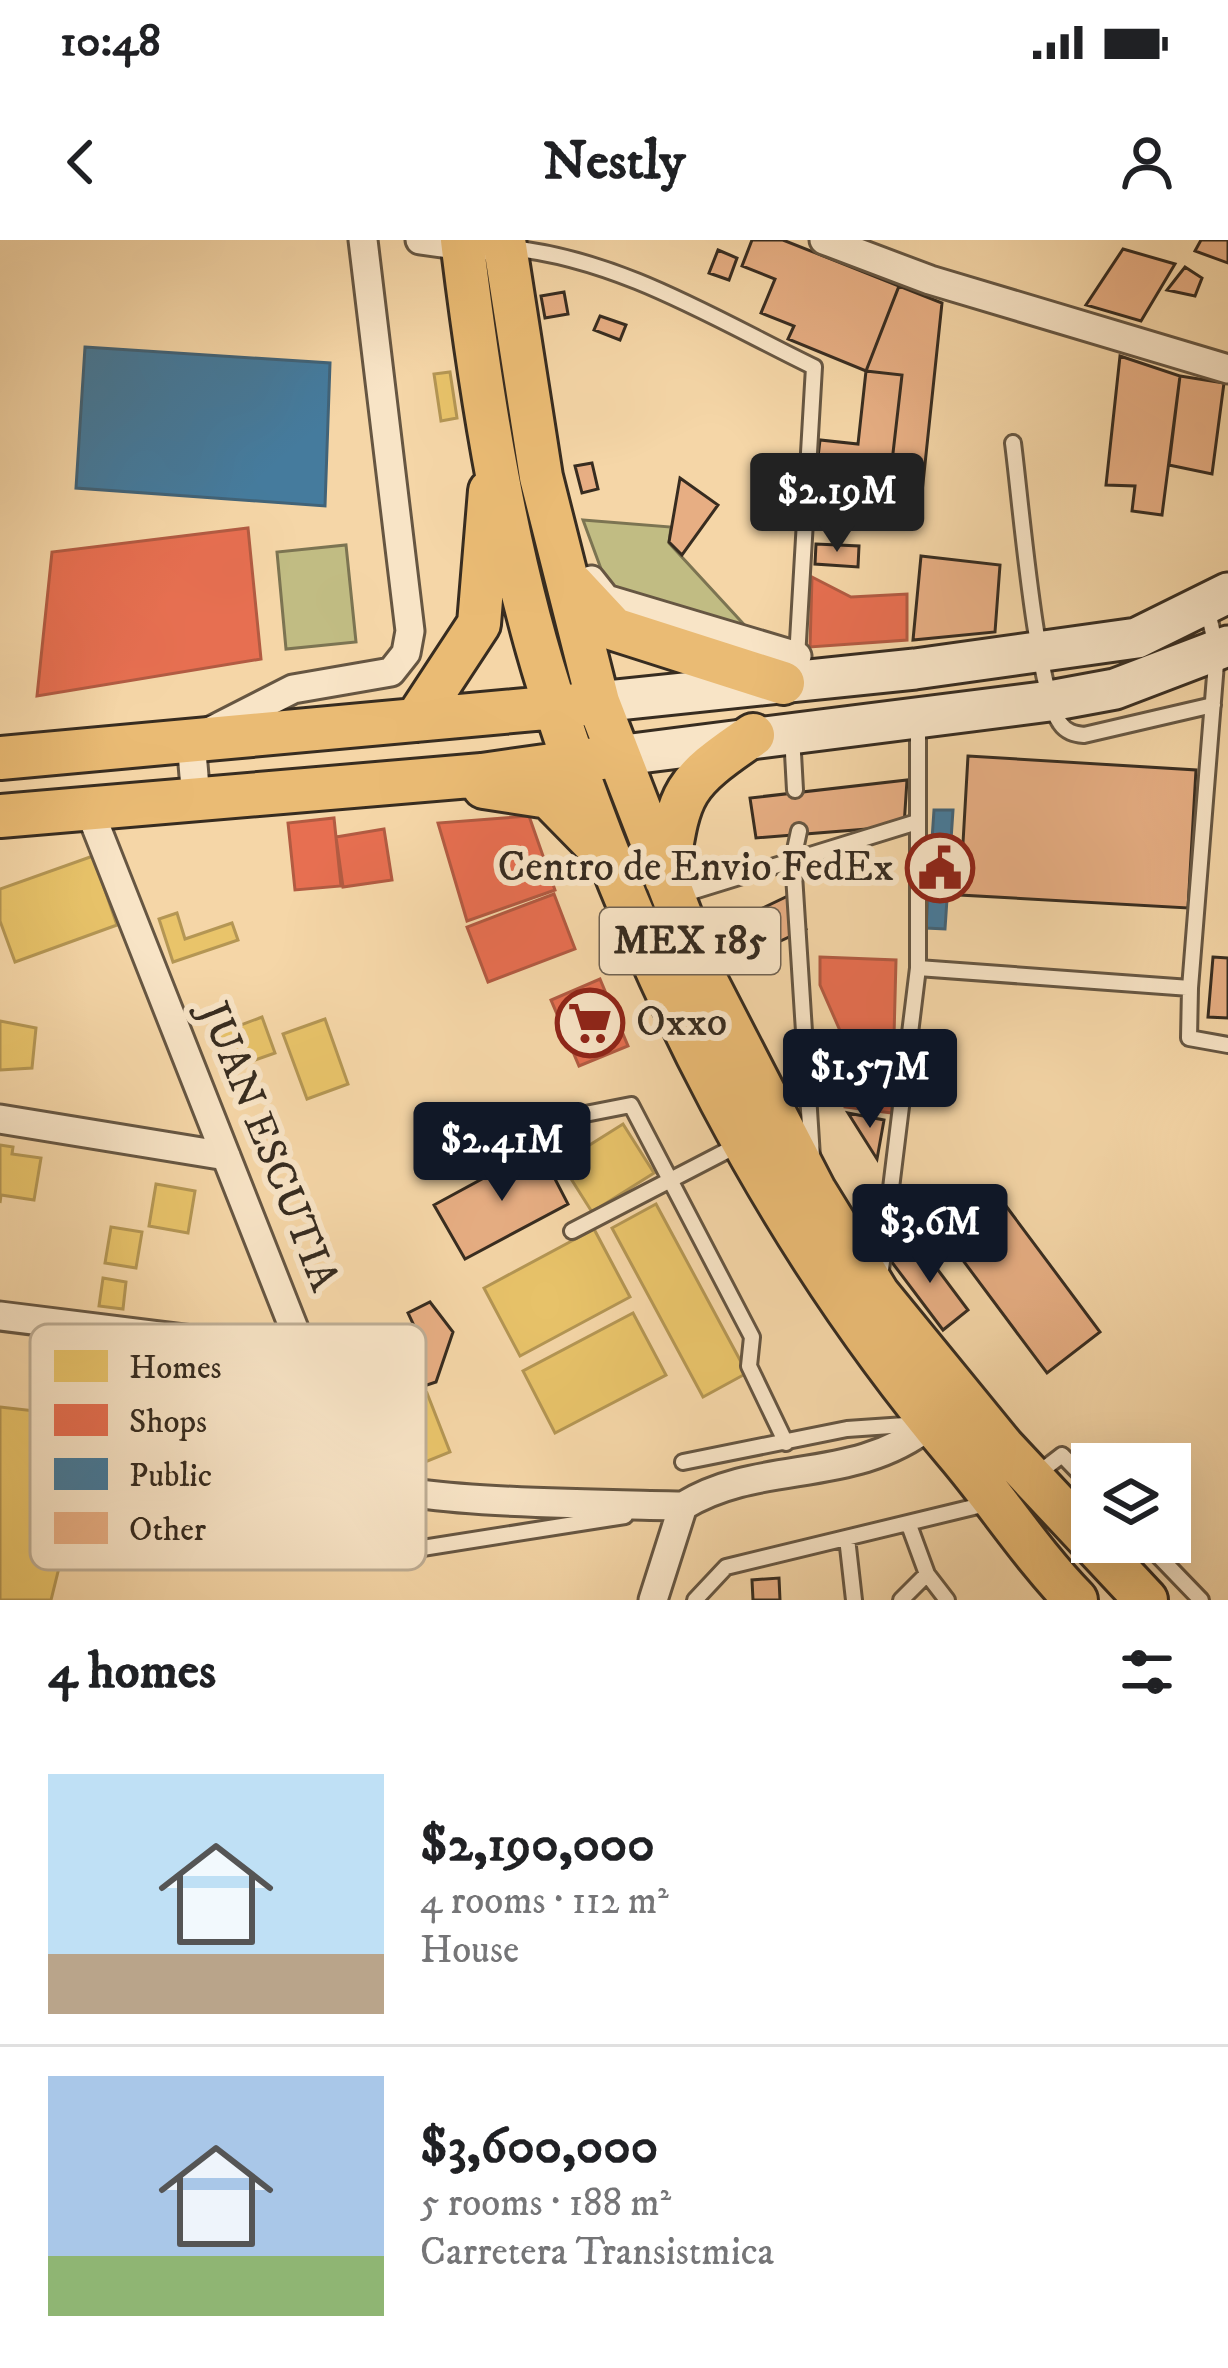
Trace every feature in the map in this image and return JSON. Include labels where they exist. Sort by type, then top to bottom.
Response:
[{"type":"main road","name":"MEX 185","points":[[484,244],[493,454],[555,707],[595,759],[669,889],[857,1327],[1076,1600]]},
{"type":"main road","name":"MEX 185","points":[[484,244],[598,702],[595,759],[617,867],[665,983],[743,1142],[1032,1478],[1146,1600]]},
{"type":"main road","points":[[416,720],[479,624],[493,454]]},
{"type":"main road","points":[[567,578],[614,629],[792,673]]},
{"type":"main road","points":[[0,758],[598,702]]},
{"type":"main road","points":[[669,889],[679,800],[700,771],[773,733]]},
{"type":"main road","points":[[0,816],[429,779],[595,759]]},
{"type":"main road","points":[[429,779],[549,797],[617,867]]},
{"type":"street","points":[[196,800],[191,741],[293,688],[391,672],[406,653],[410,631],[363,240]]},
{"type":"street","points":[[420,240],[484,244]]},
{"type":"street","points":[[824,240],[930,280],[1228,369]]},
{"type":"street","points":[[556,536],[607,599],[792,673]]},
{"type":"street","points":[[598,702],[792,673],[1042,652],[1137,638],[1218,600]]},
{"type":"street","points":[[595,759],[1050,701],[1114,689],[1222,648]]},
{"type":"street","name":"JUAN ESCUTIA","points":[[89,809],[292,1324]]},
{"type":"street","points":[[0,1119],[226,1156]]},
{"type":"street","points":[[0,1316],[64,1324]]},
{"type":"street","points":[[653,1600],[683,1506],[714,1486],[828,1471],[898,1450],[931,1424]]},
{"type":"street","name":"JUAN ESCUTIA","points":[[426,1490],[683,1506]]},
{"type":"lane","points":[[484,244],[571,255],[616,270],[814,367],[792,673]]},
{"type":"lane","points":[[1012,443],[1050,701],[1060,723],[1070,733],[1084,735],[1213,705]]},
{"type":"lane","points":[[1218,600],[1222,648],[1213,705],[1189,1038],[1228,1045]]},
{"type":"lane","points":[[878,1294],[918,968],[918,716]]},
{"type":"lane","points":[[773,733],[795,790]]},
{"type":"lane","points":[[669,889],[917,822]]},
{"type":"lane","points":[[799,831],[793,859],[800,1203]]},
{"type":"lane","points":[[918,968],[1190,988]]},
{"type":"lane","points":[[524,1126],[631,1105],[752,1337],[749,1366],[786,1443]]},
{"type":"lane","points":[[572,1231],[743,1142]]},
{"type":"lane","points":[[682,1462],[848,1429],[931,1424]]},
{"type":"lane","points":[[695,1600],[726,1568],[996,1502],[1062,1455],[1071,1464]]},
{"type":"lane","points":[[426,1547],[683,1506]]},
{"type":"lane","points":[[909,1525],[927,1574],[947,1600]]},
{"type":"lane","points":[[847,1538],[854,1600]]},
{"type":"lane","points":[[1165,1563],[1201,1600]]},
{"type":"lane","points":[[900,1600],[927,1574]]},
{"type":"shaded area","points":[[583,520],[671,527],[669,543],[761,643],[611,596]]},
{"type":"shaded area","points":[[346,545],[356,642],[286,649],[277,552]]},
{"type":"building: Homes","points":[[450,372],[457,418],[441,421],[434,374]]},
{"type":"building: Homes","points":[[93,856],[117,925],[15,962],[0,921],[0,889]]},
{"type":"building: Homes","points":[[177,913],[185,939],[232,923],[238,940],[173,962],[159,919]]},
{"type":"building: Homes","points":[[262,1017],[275,1053],[230,1069],[217,1034]]},
{"type":"building: Homes","points":[[325,1019],[348,1084],[307,1099],[283,1034]]},
{"type":"building: Homes","points":[[0,1021],[36,1028],[32,1068],[0,1070]]},
{"type":"building: Homes","points":[[623,1124],[654,1173],[592,1212],[561,1163]]},
{"type":"building: Homes","points":[[0,1145],[13,1147],[12,1154],[41,1158],[34,1200],[1,1195],[0,1203]]},
{"type":"building: Homes","points":[[156,1184],[195,1191],[188,1233],[149,1226]]},
{"type":"building: Homes","points":[[656,1204],[747,1373],[703,1397],[612,1228]]},
{"type":"building: Homes","points":[[111,1227],[142,1232],[136,1268],[105,1263]]},
{"type":"building: Homes","points":[[594,1229],[630,1297],[520,1356],[484,1288]]},
{"type":"building: Homes","points":[[103,1278],[126,1282],[123,1309],[99,1306]]},
{"type":"building: Homes","points":[[633,1313],[666,1375],[555,1433],[523,1371]]},
{"type":"building: Homes","points":[[426,1393],[450,1452],[426,1462]]},
{"type":"building: Homes","points":[[0,1407],[30,1410],[30,1570],[58,1570],[51,1600],[0,1600]]},
{"type":"building: Shops","points":[[248,528],[261,659],[37,696],[52,552]]},
{"type":"building: Shops","points":[[812,577],[851,597],[907,594],[907,640],[810,647]]},
{"type":"building: Shops","points":[[529,816],[555,890],[467,921],[438,823]]},
{"type":"building: Shops","points":[[334,818],[341,886],[295,890],[288,823]]},
{"type":"building: Shops","points":[[384,829],[392,880],[343,887],[336,837]]},
{"type":"building: Shops","points":[[554,894],[575,949],[488,982],[467,927]]},
{"type":"building: Shops","points":[[820,957],[896,960],[892,1113],[845,1107],[845,1042],[820,985]]},
{"type":"building: Shops","name":"Oxxo","points":[[600,979],[628,1046],[579,1066],[551,1000]]},
{"type":"building: Public","points":[[85,347],[330,363],[325,506],[76,488]]},
{"type":"building: Public","points":[[934,810],[953,810],[945,929],[926,928]]},
{"type":"building: Other","points":[[752,240],[783,240],[899,286],[866,371],[788,339],[794,326],[761,313],[775,279],[742,266]]},
{"type":"building: Other","points":[[1201,240],[1228,240],[1228,263],[1195,251]]},
{"type":"building: Other","points":[[1123,249],[1175,264],[1141,321],[1086,305]]},
{"type":"building: Other","points":[[718,250],[737,258],[729,280],[709,273]]},
{"type":"building: Other","points":[[1185,267],[1202,278],[1195,296],[1167,290]]},
{"type":"building: Other","points":[[899,286],[942,303],[923,483],[890,479],[902,375],[866,371]]},
{"type":"building: Other","points":[[564,292],[568,314],[545,318],[541,296]]},
{"type":"building: Other","points":[[600,316],[626,325],[620,340],[594,330]]},
{"type":"building: Other","points":[[1120,356],[1180,376],[1162,515],[1132,511],[1135,486],[1106,485]]},
{"type":"building: Other","points":[[866,371],[902,375],[890,479],[923,483],[920,510],[887,506],[885,525],[811,517],[820,440],[858,444]]},
{"type":"building: Other","points":[[1180,376],[1224,383],[1212,474],[1169,465]]},
{"type":"building: Other","points":[[592,463],[598,489],[582,493],[575,466]]},
{"type":"building: Other","points":[[680,478],[718,505],[682,555],[669,542]]},
{"type":"building: Other","points":[[816,544],[859,546],[858,567],[815,564]]},
{"type":"building: Other","points":[[921,556],[1000,565],[995,632],[913,640]]},
{"type":"building: Other","points":[[968,756],[1196,770],[1188,908],[960,895]]},
{"type":"building: Other","points":[[907,780],[904,826],[756,838],[750,798]]},
{"type":"building: Other","points":[[790,895],[806,929],[746,957],[731,923]]},
{"type":"building: Other","points":[[1213,957],[1228,958],[1228,1018],[1208,1017]]},
{"type":"building: Other","points":[[848,1113],[884,1120],[877,1159]]},
{"type":"building: Other","points":[[539,1148],[568,1204],[465,1259],[434,1205]]},
{"type":"building: Other","points":[[1006,1206],[1100,1332],[1047,1373],[953,1247]]},
{"type":"building: Other","points":[[917,1242],[968,1310],[943,1330],[891,1261]]},
{"type":"building: Other","points":[[430,1302],[453,1332],[436,1382],[426,1385],[426,1324],[413,1324],[408,1313]]},
{"type":"building: Other","points":[[779,1578],[780,1600],[753,1600],[752,1580]]},
{"type":"place","name":"Centro de Envio FedEx","points":[[940,868]]},
{"type":"place","name":"Oxxo","points":[[590,1023]]}]
